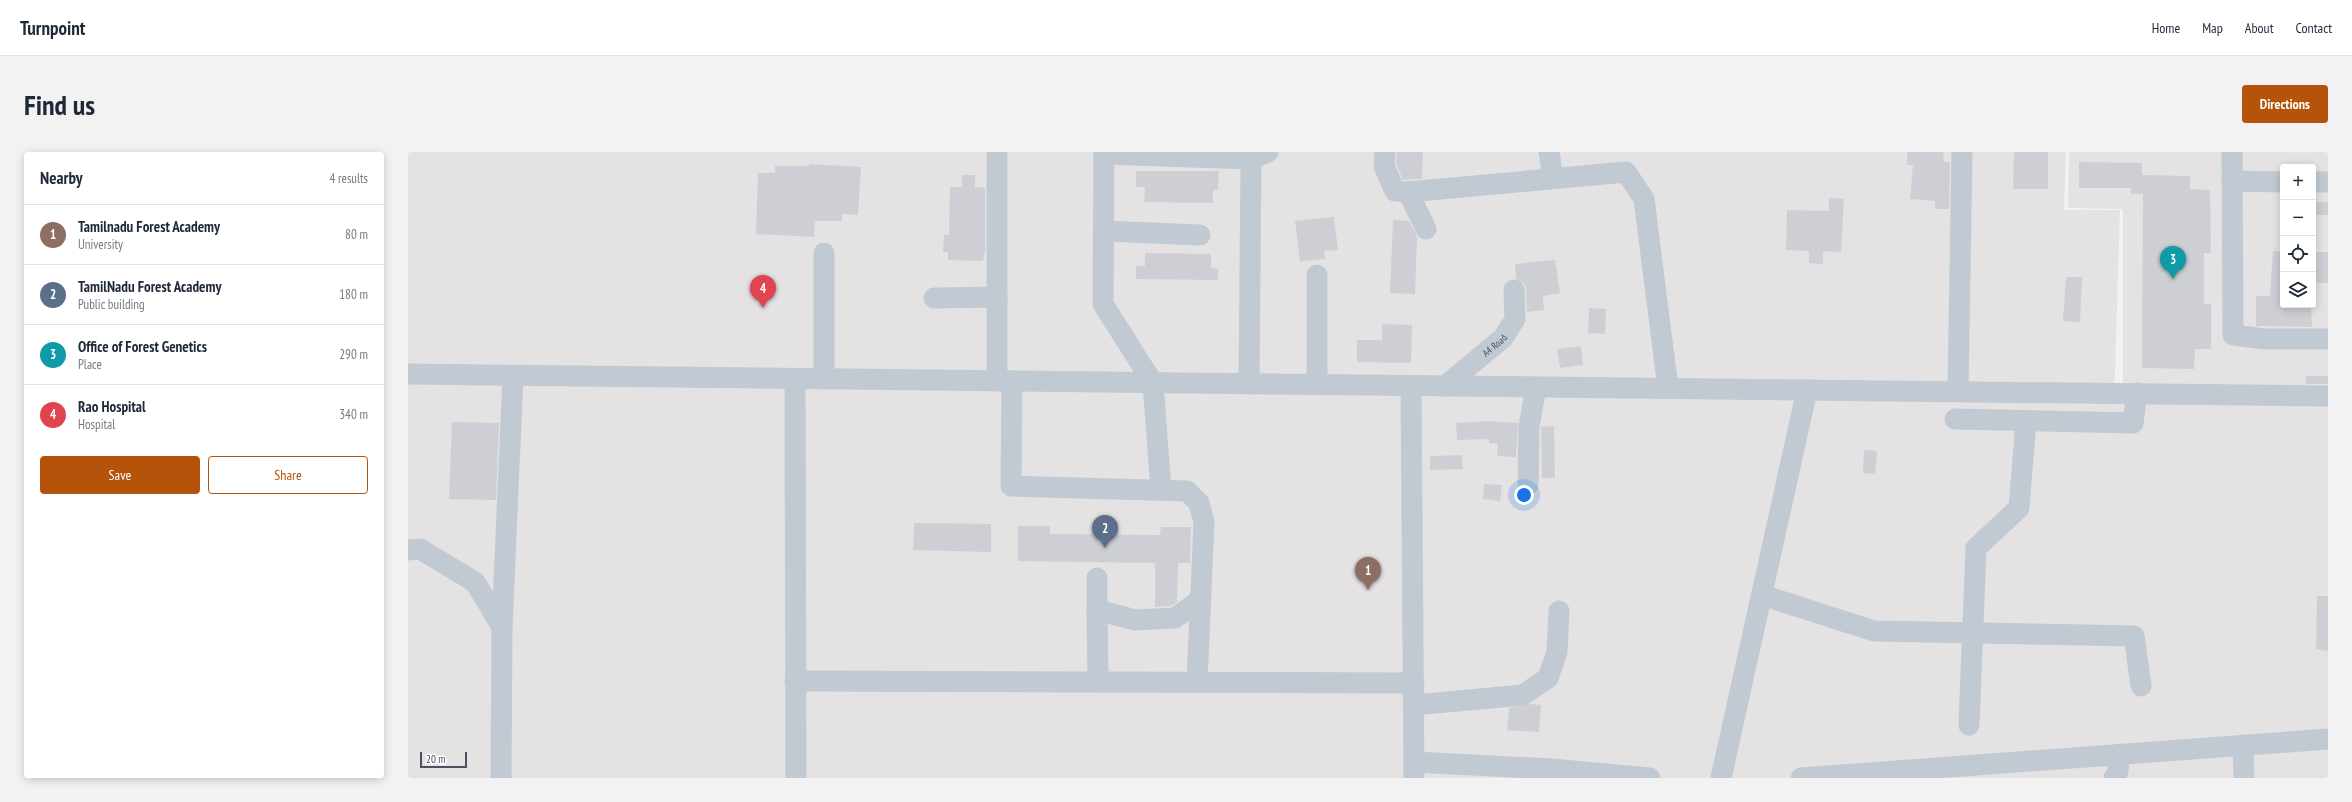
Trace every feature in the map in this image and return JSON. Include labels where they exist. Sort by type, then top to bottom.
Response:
[{"type":"street","points":[[997,152],[997,297],[1011,486],[1187,491],[1199,503],[1204,522],[1197,682]]},
{"type":"street","points":[[1385,152],[1384,166],[1395,191],[1408,192],[1626,172],[1644,199],[1668,388]]},
{"type":"street","points":[[1549,152],[1553,178]]},
{"type":"street","points":[[1958,391],[1962,152]]},
{"type":"street","points":[[2232,152],[2233,335],[2265,339],[2328,339]]},
{"type":"street","points":[[1161,490],[1153,383],[1103,304],[1104,153],[1260,156],[1249,384]]},
{"type":"street","points":[[2232,181],[2280,182]]},
{"type":"street","points":[[2316,182],[2328,182]]},
{"type":"street","points":[[1408,192],[1426,229]]},
{"type":"street","points":[[1104,231],[1200,236]]},
{"type":"street","points":[[824,253],[824,379]]},
{"type":"street","points":[[1317,274],[1317,384]]},
{"type":"street","name":"A4 Road","points":[[1445,386],[1503,338],[1515,319],[1514,290]]},
{"type":"street","points":[[934,298],[997,297]]},
{"type":"street","points":[[408,374],[2328,396]]},
{"type":"street","points":[[500,778],[502,627],[513,376]]},
{"type":"street","points":[[795,379],[796,778]]},
{"type":"street","points":[[1411,386],[1414,770],[1552,770],[1650,778]]},
{"type":"street","points":[[1528,485],[1529,427],[1536,387]]},
{"type":"street","points":[[1721,778],[1807,390]]},
{"type":"street","points":[[1955,419],[2133,423],[2137,394]]},
{"type":"street","points":[[1969,725],[1976,548],[2019,508],[2026,421]]},
{"type":"street","points":[[408,550],[420,549],[474,582],[502,627]]},
{"type":"street","points":[[1097,578],[1098,682]]},
{"type":"street","points":[[1762,595],[1874,631],[2134,636],[2141,686]]},
{"type":"street","points":[[1097,610],[1135,620],[1175,618],[1200,600]]},
{"type":"street","points":[[1414,705],[1523,695],[1548,678],[1557,652],[1559,611]]},
{"type":"street","points":[[795,681],[1414,683]]},
{"type":"street","points":[[1801,778],[1978,771],[2121,771],[2243,745],[2328,739]]},
{"type":"street","points":[[2243,745],[2244,778]]},
{"type":"shaded area","points":[[408,152],[2066,152],[2064,210],[2120,210],[2114,401],[2328,402],[2328,778],[408,778]]},
{"type":"shaded area","points":[[2069,152],[2328,152],[2328,392],[2123,390],[2123,209],[2068,208]]},
{"type":"building","points":[[1397,152],[1423,152],[1422,179],[1403,180],[1396,164]]},
{"type":"building","points":[[1907,152],[1943,152],[1944,162],[1950,162],[1949,209],[1935,209],[1935,201],[1910,199],[1913,165],[1907,165]]},
{"type":"building","points":[[2014,152],[2048,152],[2048,189],[2013,189]]},
{"type":"building","points":[[2079,162],[2142,163],[2142,175],[2190,176],[2190,189],[2210,190],[2211,253],[2204,253],[2204,304],[2211,304],[2211,349],[2195,349],[2194,369],[2142,368],[2143,194],[2131,194],[2131,188],[2079,188]]},
{"type":"building","points":[[809,164],[861,167],[858,215],[842,214],[842,221],[815,221],[814,237],[756,234],[758,173],[775,173],[775,166],[809,166]]},
{"type":"building","points":[[1136,171],[1219,171],[1218,190],[1213,190],[1213,203],[1144,202],[1145,187],[1136,187]]},
{"type":"building","points":[[962,175],[975,175],[975,187],[985,188],[985,250],[983,261],[948,260],[948,252],[943,252],[944,235],[949,235],[950,187],[962,187]]},
{"type":"building","points":[[1829,198],[1844,199],[1841,252],[1823,251],[1823,264],[1809,263],[1809,251],[1786,250],[1787,210],[1829,211]]},
{"type":"building","points":[[2316,202],[2328,202],[2328,215],[2316,215]]},
{"type":"building","points":[[1334,217],[1338,250],[1324,251],[1325,259],[1300,261],[1295,221]]},
{"type":"building","points":[[1393,220],[1409,221],[1417,236],[1415,294],[1390,293]]},
{"type":"building","points":[[2273,251],[2280,251],[2280,308],[2311,308],[2312,327],[2256,326],[2256,296],[2270,296]]},
{"type":"building","points":[[2316,252],[2328,252],[2328,283],[2316,283]]},
{"type":"building","points":[[1145,253],[1211,254],[1211,268],[1218,269],[1218,280],[1136,279],[1136,266],[1145,266]]},
{"type":"building","points":[[1555,260],[1560,293],[1543,296],[1544,310],[1527,312],[1526,289],[1524,283],[1516,279],[1515,264]]},
{"type":"building","points":[[2066,277],[2082,277],[2080,322],[2063,321]]},
{"type":"building","points":[[1589,308],[1606,309],[1605,334],[1588,333]]},
{"type":"building","points":[[1382,324],[1412,325],[1411,363],[1357,362],[1357,340],[1382,340]]},
{"type":"building","points":[[1581,346],[1583,365],[1560,368],[1557,349]]},
{"type":"building","points":[[2306,376],[2328,376],[2328,384],[2306,384]]},
{"type":"building","points":[[1490,421],[1518,423],[1516,457],[1497,456],[1498,444],[1489,443],[1489,439],[1457,440],[1456,423]]},
{"type":"building","points":[[452,422],[499,423],[496,500],[449,499]]},
{"type":"building","points":[[1554,426],[1555,478],[1542,478],[1541,427]]},
{"type":"building","points":[[1864,450],[1877,451],[1875,474],[1863,473]]},
{"type":"building","points":[[1462,455],[1463,469],[1430,470],[1430,456]]},
{"type":"building","points":[[1484,484],[1502,485],[1500,501],[1483,499]]},
{"type":"building","points":[[914,523],[991,524],[991,552],[913,550]]},
{"type":"building","points":[[1018,526],[1050,526],[1050,534],[1160,535],[1161,527],[1191,527],[1190,563],[1178,563],[1177,602],[1171,606],[1155,607],[1155,563],[1018,561]]},
{"type":"building","points":[[2317,596],[2328,596],[2328,651],[2316,649]]},
{"type":"building","points":[[1530,704],[1541,705],[1539,732],[1507,730],[1509,708]]},
{"type":"place","name":"Office of Forest Genetics","points":[[2173,279]]},
{"type":"place","name":"Rao Hospital","points":[[763,308]]},
{"type":"place","name":"TamilNadu Forest Academy","points":[[1105,548]]},
{"type":"place","name":"Tamilnadu Forest Academy","points":[[1368,590]]}]
